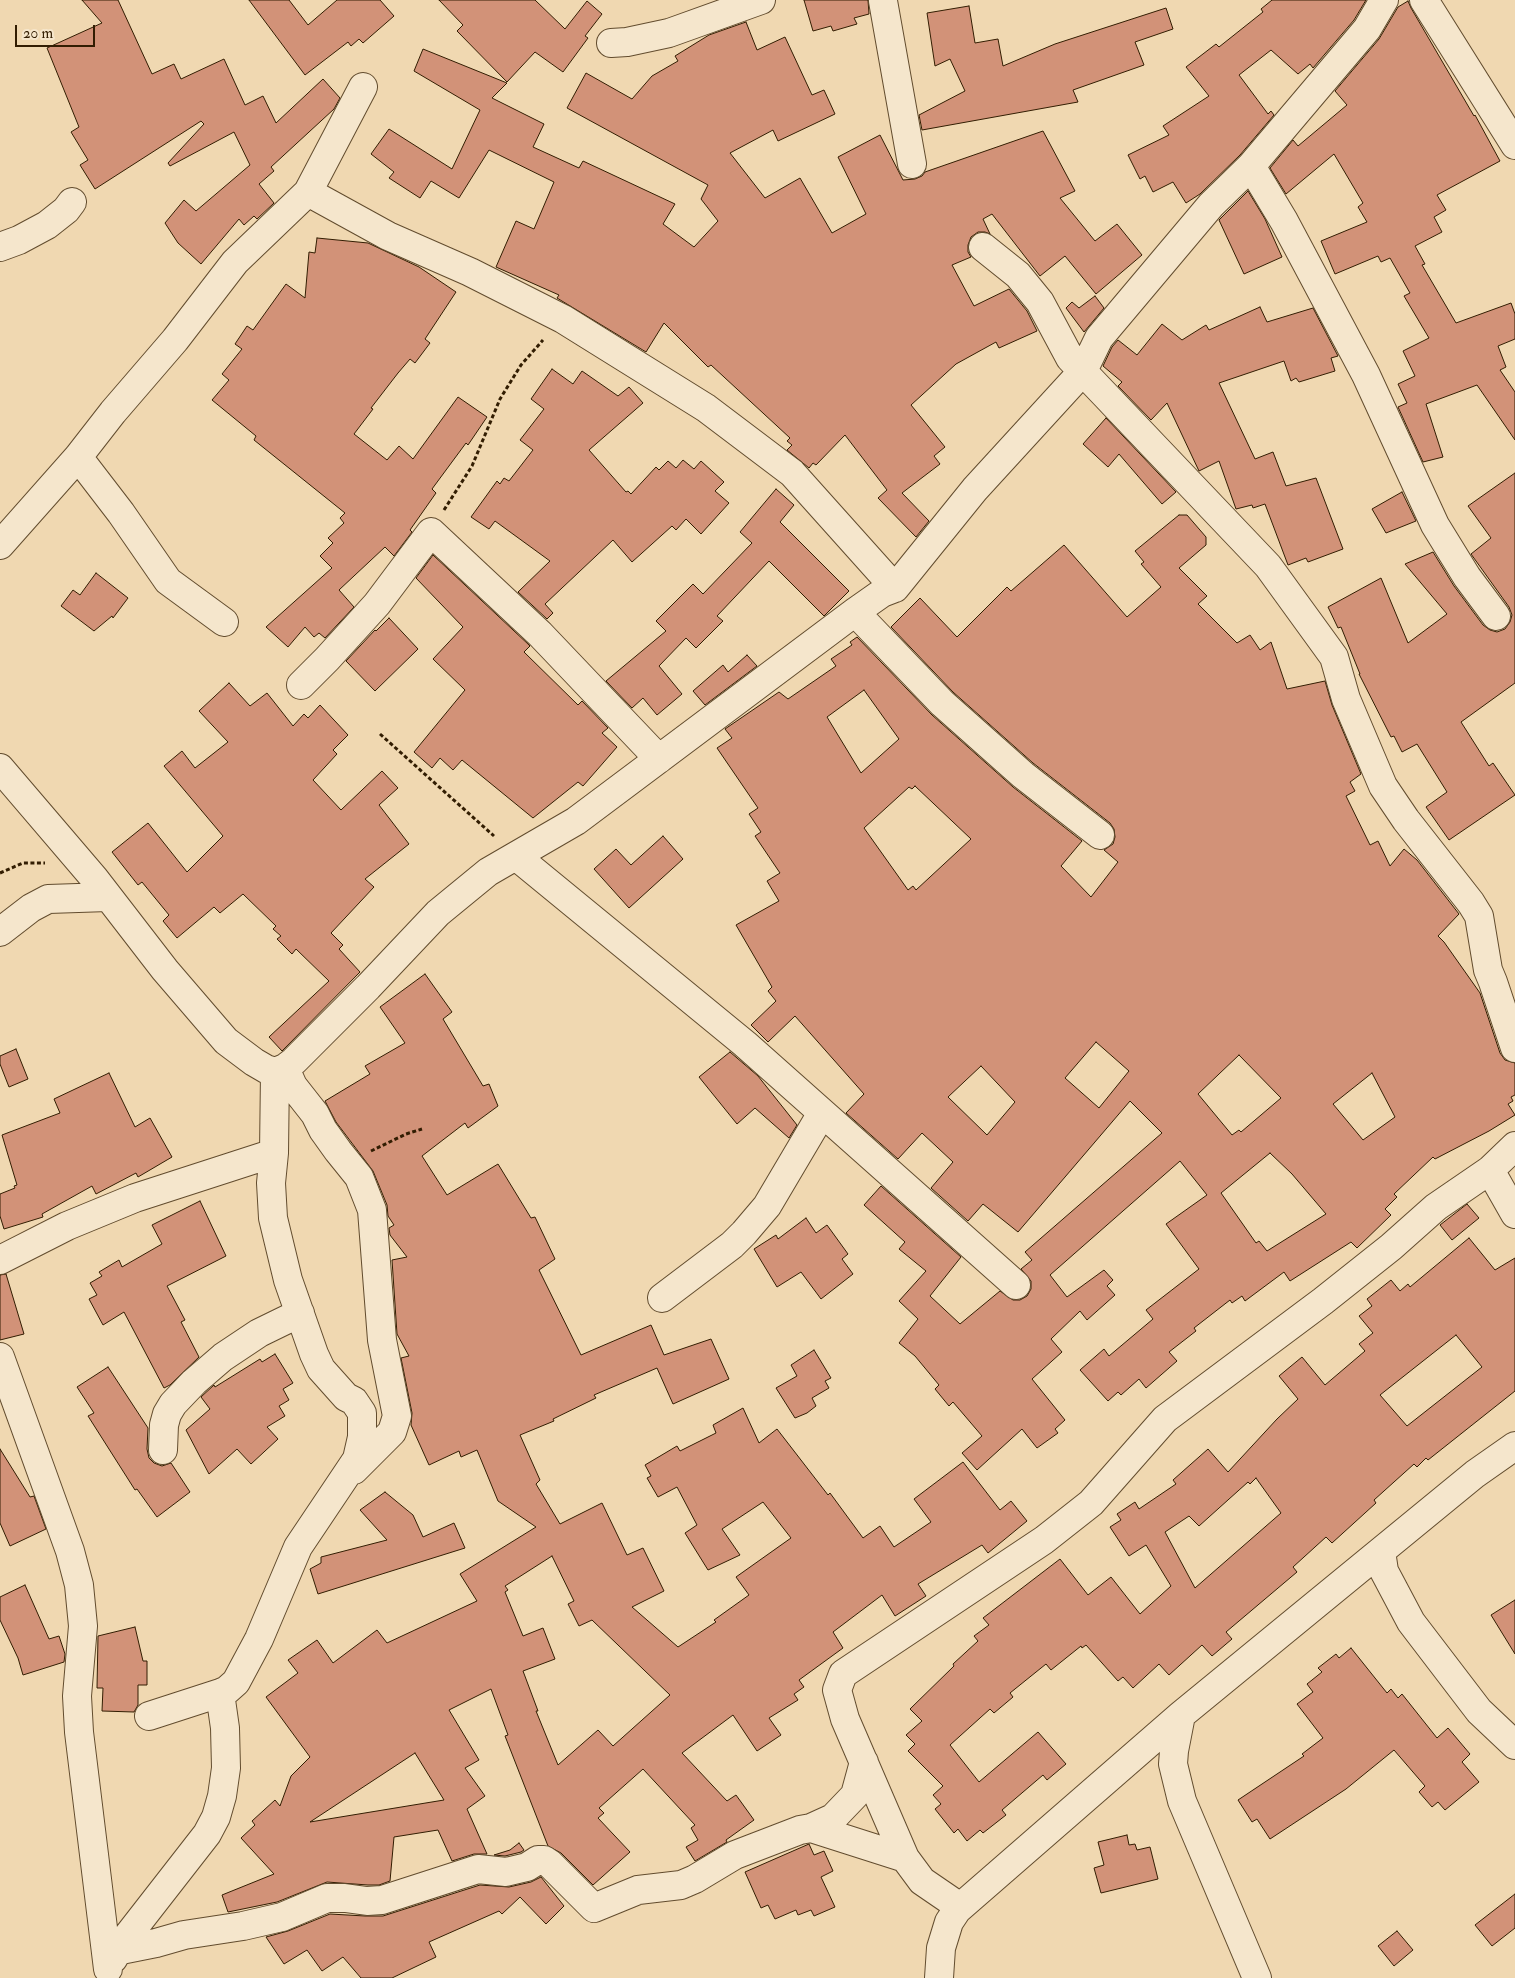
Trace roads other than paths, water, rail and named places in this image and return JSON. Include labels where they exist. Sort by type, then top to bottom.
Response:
[{"type":"street","points":[[611,43],[669,34],[761,0]]},
{"type":"street","points":[[888,0],[883,0],[912,164]]},
{"type":"street","points":[[0,768],[108,897],[165,970],[226,1040],[266,1069],[280,1070],[294,1061],[362,994],[438,913],[488,872],[517,857],[576,821],[855,612],[894,588],[975,490],[1083,371],[1099,338],[1211,205],[1251,166],[1367,29],[1384,0]]},
{"type":"street","points":[[1424,0],[1515,145]]},
{"type":"street","points":[[0,544],[78,457],[113,412],[175,340],[235,262],[308,192],[363,87]]},
{"type":"street","points":[[1251,166],[1284,221],[1366,375],[1435,525],[1467,577],[1496,616]]},
{"type":"street","points":[[308,192],[388,236],[470,272],[563,318],[706,408],[792,473],[894,588]]},
{"type":"street","points":[[0,247],[19,240],[47,225],[66,210],[72,202]]},
{"type":"street","points":[[983,246],[1018,275],[1040,302],[1070,358],[1268,566],[1334,657],[1350,708],[1383,786],[1406,820],[1466,896],[1479,916],[1488,970],[1515,1048]]},
{"type":"street","points":[[78,457],[121,513],[168,581],[224,622]]},
{"type":"street","points":[[301,685],[377,604],[431,532],[540,634],[659,759]]},
{"type":"street","points":[[855,612],[942,703],[1023,775],[1100,836]]},
{"type":"street","points":[[517,857],[745,1044],[1016,1285]]},
{"type":"street","points":[[0,932],[31,908],[48,899],[108,897]]},
{"type":"street","points":[[149,1716],[220,1693],[236,1682],[259,1639],[298,1547],[357,1459],[362,1437],[362,1413],[354,1401],[346,1397],[321,1369],[314,1354],[288,1280],[273,1218],[271,1183],[280,1070]]},
{"type":"street","points":[[280,1070],[315,1114],[323,1130],[358,1177],[372,1210],[382,1340],[398,1416],[392,1432],[344,1480]]},
{"type":"street","points":[[662,1298],[744,1233],[767,1206],[822,1114]]},
{"type":"street","points":[[960,1908],[928,1886],[905,1858],[845,1719],[838,1697],[838,1684],[843,1674],[1044,1540],[1091,1503],[1165,1419],[1323,1301],[1391,1247],[1436,1207],[1490,1170],[1515,1146]]},
{"type":"street","points":[[0,1260],[67,1226],[135,1198],[274,1154]]},
{"type":"street","points":[[1490,1170],[1515,1214]]},
{"type":"street","points":[[162,1450],[167,1414],[173,1404],[194,1382],[223,1357],[259,1333],[300,1313]]},
{"type":"street","points":[[0,1356],[70,1552],[79,1586],[83,1626],[77,1696],[78,1732],[110,1966]]},
{"type":"street","points":[[939,1978],[941,1948],[950,1922],[960,1908],[1181,1715],[1475,1474],[1515,1446]]},
{"type":"street","points":[[1381,1551],[1384,1570],[1411,1622],[1480,1711],[1515,1745]]},
{"type":"street","points":[[110,1966],[207,1834],[216,1817],[222,1796],[226,1768],[225,1728],[220,1693]]},
{"type":"street","points":[[1181,1715],[1173,1764],[1182,1801],[1257,1978]]},
{"type":"street","points":[[110,1966],[156,1943],[184,1935],[243,1926],[282,1917],[327,1898],[367,1901],[382,1900],[478,1869],[506,1872],[527,1867],[538,1860],[544,1860],[594,1908],[638,1890],[681,1885],[695,1879],[735,1855],[782,1835],[811,1828],[833,1818],[855,1795],[864,1762]]},
{"type":"street","points":[[811,1828],[905,1858]]}]
